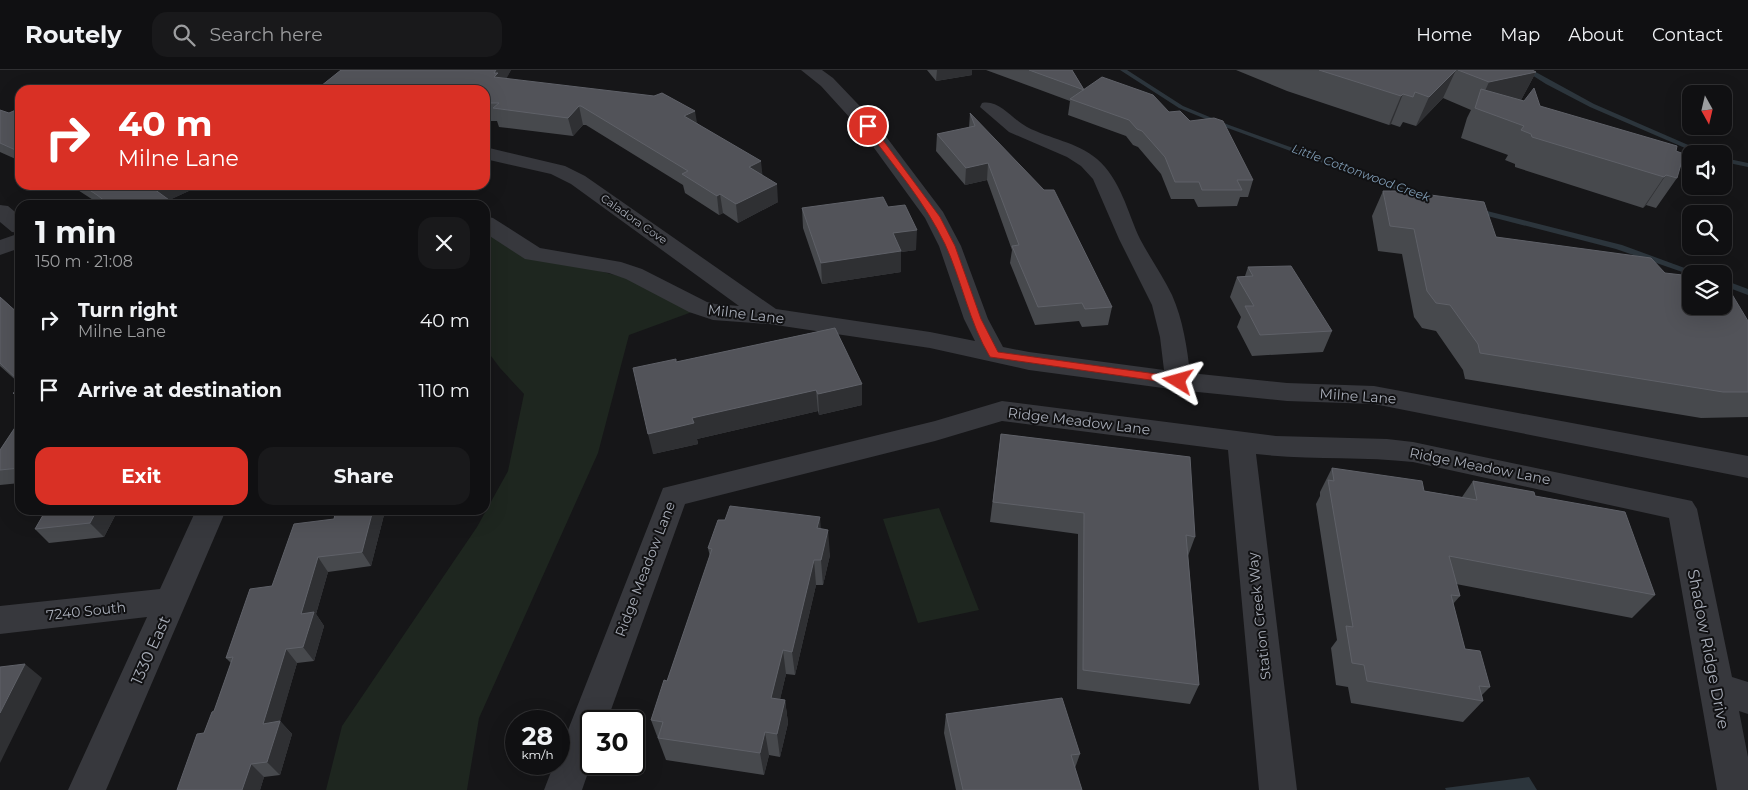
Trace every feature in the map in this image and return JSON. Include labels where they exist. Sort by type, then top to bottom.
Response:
[{"type":"street","points":[[810,70],[826,82],[868,126],[935,217],[950,246],[976,319],[994,355]]},
{"type":"street","points":[[989,107],[1005,123],[1026,134],[1067,149],[1087,161],[1101,174],[1109,186],[1126,232],[1160,296],[1172,330],[1178,381]]},
{"type":"street","name":"Caladora Cove","points":[[490,154],[558,170],[578,180],[769,316]]},
{"type":"street","points":[[0,212],[15,223]]},
{"type":"street","name":"Milne Lane","points":[[490,227],[533,254],[553,259],[613,267],[634,274],[698,307],[713,312],[769,316],[930,340],[994,355],[1178,381],[1287,392],[1374,395],[1748,467]]},
{"type":"street","points":[[0,248],[15,242]]},
{"type":"street","name":"Ridge Meadow Lane","points":[[563,790],[673,496],[935,431],[1002,411],[1276,446],[1414,452],[1682,509]]},
{"type":"street","name":"Station Creek Way","points":[[1241,442],[1278,790]]},
{"type":"street","name":"Shadow Ridge Drive","points":[[1682,509],[1732,694],[1737,737],[1736,790]]},
{"type":"street","name":"1330 East","points":[[87,790],[209,515]]},
{"type":"street","name":"7240 South","points":[[0,620],[172,601]]},
{"type":"shaded area","points":[[490,232],[588,268],[634,280],[692,312],[629,335],[598,453],[479,718],[467,790],[326,790],[342,726],[484,515],[490,515],[490,504],[508,471],[524,394],[490,355]]},
{"type":"shaded area","points":[[939,508],[979,610],[918,623],[883,519]]},
{"type":"shaded area","points":[[1529,777],[1537,790],[1446,790],[1445,788]]},
{"type":"building","points":[[341,70],[496,70],[494,73],[498,73],[494,77],[654,96],[662,93],[695,111],[684,116],[761,161],[749,167],[777,184],[736,204],[720,194],[717,196],[682,174],[688,171],[581,106],[568,118],[493,108],[499,103],[490,103],[490,85],[322,85]]},
{"type":"building","points":[[1029,70],[1072,70],[1084,90]]},
{"type":"building","points":[[1319,70],[1456,70],[1429,97],[1415,92],[1413,97],[1403,94],[1401,96]]},
{"type":"building","points":[[1458,70],[1532,70],[1536,72],[1489,82]]},
{"type":"building","points":[[1102,77],[1153,95],[1169,112],[1180,111],[1190,121],[1214,118],[1223,121],[1253,180],[1237,180],[1242,190],[1202,190],[1199,182],[1175,182],[1165,157],[1142,131],[1137,129],[1129,120],[1070,99]]},
{"type":"building","points":[[1534,88],[1540,106],[1677,146],[1676,151],[1682,153],[1682,161],[1677,178],[1666,175],[1664,177],[1532,137],[1531,134],[1521,130],[1524,126],[1475,108],[1481,89],[1524,101]]},
{"type":"building","points":[[0,110],[9,113],[15,110],[15,150],[0,143]]},
{"type":"building","points":[[970,113],[1044,190],[1054,190],[1112,307],[1085,309],[1082,303],[1038,307],[1012,246],[1019,245],[988,163],[966,168],[937,134],[975,126]]},
{"type":"building","points":[[90,190],[155,190],[169,200],[104,200]]},
{"type":"building","points":[[1383,191],[1400,191],[1484,202],[1496,237],[1651,258],[1665,273],[1682,275],[1682,315],[1732,315],[1732,294],[1748,321],[1748,392],[1723,392],[1480,353],[1478,344],[1450,305],[1436,303],[1427,291],[1414,229],[1390,226]]},
{"type":"building","points":[[883,197],[888,207],[905,205],[917,230],[893,233],[901,251],[821,263],[802,208]]},
{"type":"building","points":[[1291,266],[1332,331],[1260,335],[1245,306],[1254,306],[1237,277],[1253,276],[1248,267]]},
{"type":"building","points":[[0,297],[15,310],[15,377],[0,363]]},
{"type":"building","points":[[835,328],[862,384],[818,394],[816,390],[692,418],[694,423],[648,434],[633,368],[676,359],[676,362]]},
{"type":"building","points":[[15,428],[15,468],[0,470],[0,450]]},
{"type":"building","points":[[1001,434],[1190,457],[1195,537],[1186,535],[1199,685],[1083,670],[1084,513],[993,502]]},
{"type":"building","points":[[1332,468],[1422,481],[1424,491],[1477,500],[1473,481],[1534,492],[1535,496],[1625,512],[1655,595],[1449,556],[1460,596],[1451,595],[1465,649],[1480,651],[1490,687],[1479,686],[1483,701],[1367,681],[1364,665],[1352,663],[1346,626],[1353,627],[1328,480],[1334,481]]},
{"type":"building","points":[[730,506],[820,517],[817,528],[828,530],[821,560],[814,560],[792,652],[783,650],[771,698],[785,700],[777,734],[765,732],[760,753],[658,738],[663,722],[651,720],[664,680],[667,681],[712,549],[708,548],[718,520],[725,520]]},
{"type":"building","points":[[43,515],[94,515],[90,523],[35,529]]},
{"type":"building","points":[[335,515],[372,515],[362,552],[318,557],[301,614],[314,612],[303,647],[286,649],[263,724],[280,721],[267,762],[251,764],[242,790],[177,790],[197,734],[204,733],[214,711],[233,657],[226,658],[250,589],[272,586],[294,524],[334,519]]},
{"type":"building","points":[[25,664],[0,713],[0,667]]},
{"type":"building","points":[[1062,698],[1080,754],[1071,755],[1082,790],[963,790],[946,714]]},
{"type":"waterway","name":"Little Cottonwood Creek","points":[[1123,70],[1181,107],[1227,126],[1425,197]]},
{"type":"waterway","points":[[1527,70],[1592,105],[1684,145]]},
{"type":"waterway","points":[[1732,162],[1748,165]]},
{"type":"waterway","name":"Little Cottonwood Creek","points":[[1475,210],[1619,247],[1682,269]]},
{"type":"waterway","name":"Little Cottonwood Creek","points":[[1732,286],[1748,292]]},
{"type":"route","points":[[868,126],[935,217],[950,246],[976,319],[994,355],[1178,381]]}]
